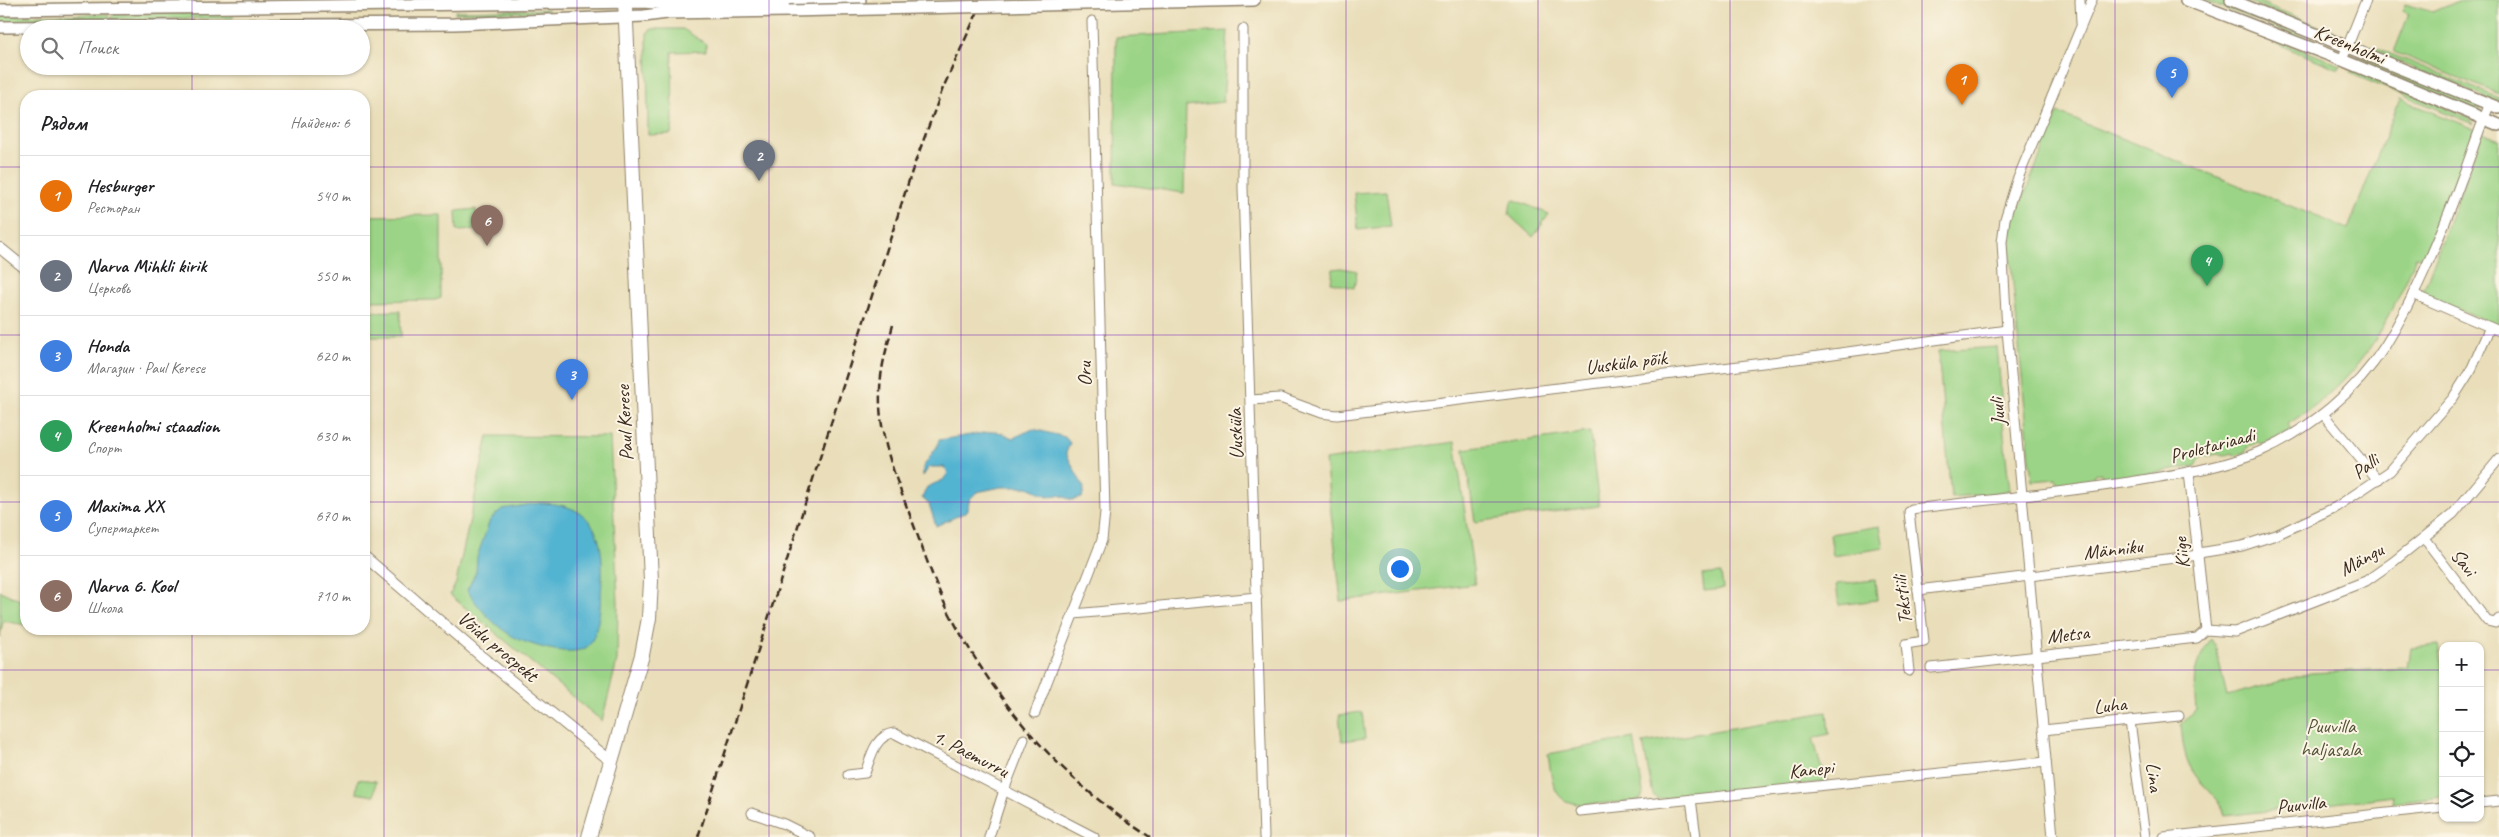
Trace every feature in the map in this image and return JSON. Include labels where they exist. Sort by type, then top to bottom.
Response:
[{"type":"highway","name":"Paul Kerese","points":[[589,837],[642,655],[649,618],[651,581],[626,1]]},
{"type":"main road","points":[[370,25],[454,24],[626,17],[860,0]]},
{"type":"main road","points":[[0,10],[331,3],[626,1],[668,4],[789,6],[1254,0]]},
{"type":"main road","name":"Kreenholmi","points":[[2186,0],[2342,60],[2499,124]]},
{"type":"main road","name":"Kreenholmi","points":[[2231,0],[2494,106]]},
{"type":"main road","points":[[0,27],[20,27]]},
{"type":"street","points":[[2080,0],[2081,29]]},
{"type":"street","name":"Juuli","points":[[2052,837],[2007,330],[2002,242],[2005,219],[2016,183],[2092,0]]},
{"type":"street","points":[[2342,60],[2366,0]]},
{"type":"street","name":"Oru","points":[[1035,713],[1102,540],[1105,512],[1092,21]]},
{"type":"street","name":"Uusküla","points":[[1243,29],[1243,188],[1264,837]]},
{"type":"street","name":"Proletariaadi","points":[[1912,509],[2107,486],[2189,472],[2217,466],[2260,451],[2298,432],[2323,414],[2372,365],[2385,345],[2412,294],[2444,225],[2483,118],[2494,106]]},
{"type":"street","points":[[0,248],[20,264]]},
{"type":"street","points":[[2412,294],[2495,329]]},
{"type":"street","name":"Palli","points":[[2199,554],[2242,546],[2276,535],[2336,507],[2390,472],[2453,398],[2495,329]]},
{"type":"street","name":"Uusküla põik","points":[[1251,400],[1280,398],[1321,413],[1337,415],[1804,358],[2007,330]]},
{"type":"street","points":[[2323,414],[2378,480]]},
{"type":"street","name":"Mängu","points":[[2206,630],[2235,632],[2366,581],[2453,514],[2499,460]]},
{"type":"street","name":"Kiige","points":[[2189,472],[2206,630]]},
{"type":"street","name":"Tekstiili","points":[[1909,671],[1906,644],[1924,641],[1909,512],[1912,509]]},
{"type":"street","name":"Savi","points":[[2424,538],[2487,621],[2494,623],[2499,619]]},
{"type":"street","name":"Männiku","points":[[1918,590],[2199,554]]},
{"type":"street","name":"Võidu prospekt","points":[[370,561],[482,657],[611,760]]},
{"type":"street","points":[[1074,614],[1257,597]]},
{"type":"street","name":"Metsa","points":[[1931,668],[2197,638],[2206,630]]},
{"type":"street","name":"Luha","points":[[2044,730],[2179,716]]},
{"type":"street","name":"Lina","points":[[2130,721],[2145,837]]},
{"type":"street","name":"1. Paemurru","points":[[848,775],[865,773],[878,741],[886,734],[894,733],[1094,837]]},
{"type":"street","points":[[989,837],[1004,790],[1024,739]]},
{"type":"street","name":"Kanepi","points":[[1580,811],[2046,762]]},
{"type":"street","points":[[1691,799],[1696,837]]},
{"type":"street","points":[[2484,803],[2499,801]]},
{"type":"street","name":"Puuvilla","points":[[2164,837],[2439,807]]},
{"type":"street","points":[[752,813],[784,824],[810,837]]},
{"type":"green space","points":[[2204,0],[2218,0],[2338,49],[2336,52]]},
{"type":"green space","points":[[2244,0],[2254,0],[2344,36],[2340,38]]},
{"type":"green space","points":[[2461,0],[2499,0],[2499,94],[2394,52],[2409,14],[2402,11],[2405,4],[2433,12]]},
{"type":"green space","points":[[548,9],[548,12],[455,13],[455,11]]},
{"type":"green space","points":[[233,12],[233,18],[111,19],[113,14]]},
{"type":"green space","points":[[109,14],[109,20],[20,20],[20,22],[0,23],[0,16]]},
{"type":"green space","points":[[652,29],[683,29],[706,44],[706,51],[672,52],[673,123],[671,134],[648,135],[647,33]]},
{"type":"green space","points":[[1228,31],[1223,102],[1186,106],[1184,193],[1115,183],[1116,37]]},
{"type":"green space","points":[[2262,34],[2340,65],[2339,69],[2260,37]]},
{"type":"green space","points":[[2356,40],[2499,98],[2499,103],[2359,46]]},
{"type":"green space","points":[[2359,55],[2480,106],[2479,111],[2357,61]]},
{"type":"green space","points":[[2352,69],[2470,118],[2474,124],[2354,75],[2350,72]]},
{"type":"green space","points":[[2400,99],[2475,129],[2466,160],[2424,259],[2416,257],[2405,284],[2381,331],[2367,352],[2333,390],[2288,424],[2291,430],[2263,444],[2257,442],[2247,448],[2245,452],[2234,456],[2233,453],[2223,456],[2218,454],[2201,457],[2196,466],[2105,482],[2102,479],[2101,473],[2094,474],[2090,481],[2080,486],[2059,485],[2056,479],[2032,481],[2009,242],[2013,222],[2058,113],[2348,229]]},
{"type":"green space","points":[[2483,133],[2499,140],[2499,326],[2422,294]]},
{"type":"green space","points":[[1386,191],[1391,226],[1358,230],[1354,193]]},
{"type":"green space","points":[[1515,200],[1549,214],[1533,237],[1509,215],[1511,202]]},
{"type":"green space","points":[[476,209],[477,230],[457,231],[456,211]]},
{"type":"green space","points":[[441,215],[441,298],[435,300],[370,301],[370,216]]},
{"type":"green space","points":[[1341,268],[1357,271],[1354,288],[1331,282],[1333,269]]},
{"type":"green space","points":[[400,311],[401,337],[370,337],[370,312]]},
{"type":"green space","points":[[1997,347],[2010,490],[1991,494],[1951,497],[1938,351]]},
{"type":"green space","points":[[1590,432],[1599,506],[1475,522],[1464,449]]},
{"type":"green space","points":[[488,436],[610,437],[618,602],[617,661],[602,721],[450,595],[456,583]]},
{"type":"green space","points":[[1455,442],[1475,584],[1341,601],[1325,460]]},
{"type":"green space","points":[[1880,526],[1884,548],[1833,556],[1830,534]]},
{"type":"green space","points":[[1721,573],[1723,589],[1704,591],[1702,575]]},
{"type":"green space","points":[[1875,580],[1877,600],[1839,605],[1836,584]]},
{"type":"green space","points":[[0,591],[20,600],[20,624],[3,621],[0,637]]},
{"type":"green space","name":"Puuvilla haljasala","points":[[2211,639],[2215,644],[2227,696],[2311,673],[2408,668],[2411,648],[2439,645],[2439,797],[2393,803],[2394,796],[2225,816],[2221,805],[2192,770],[2183,746],[2181,725],[2196,709],[2194,679],[2200,658]]},
{"type":"green space","points":[[1362,712],[1365,738],[1342,741],[1339,715]]},
{"type":"green space","points":[[1827,712],[1829,734],[1813,738],[1821,766],[1826,770],[1827,782],[1659,799],[1653,795],[1643,743]]},
{"type":"green space","points":[[1634,738],[1643,793],[1641,799],[1628,802],[1578,804],[1561,798],[1553,782],[1548,754]]},
{"type":"green space","points":[[358,779],[376,781],[374,796],[356,793]]},
{"type":"water","points":[[1033,429],[1065,437],[1070,443],[1066,453],[1084,488],[1082,498],[1072,500],[1059,495],[1048,496],[1028,487],[1001,487],[977,492],[970,499],[966,512],[936,526],[929,504],[922,498],[927,487],[943,480],[948,473],[944,467],[929,467],[923,476],[923,467],[939,440],[996,431],[1013,438]]},
{"type":"water","points":[[540,503],[561,505],[576,511],[588,519],[600,544],[602,560],[601,602],[593,639],[584,649],[563,651],[550,649],[516,638],[491,620],[467,590],[476,572],[477,557],[490,520],[502,509]]},
{"type":"railway","points":[[698,837],[913,168],[943,88],[983,0]]},
{"type":"railway","points":[[893,325],[881,375],[880,409],[885,443],[895,475],[946,607],[991,682],[1037,741],[1090,793],[1150,837]]},
{"type":"place","name":"Maxima XX","points":[[2172,98]]},
{"type":"place","name":"Hesburger","points":[[1962,105]]},
{"type":"place","name":"Narva Mihkli kirik","points":[[759,181]]},
{"type":"place","name":"Narva 6. Kool","points":[[487,246]]},
{"type":"place","name":"Kreenholmi staadion","points":[[2207,286]]},
{"type":"place","name":"Honda","points":[[572,400]]}]
